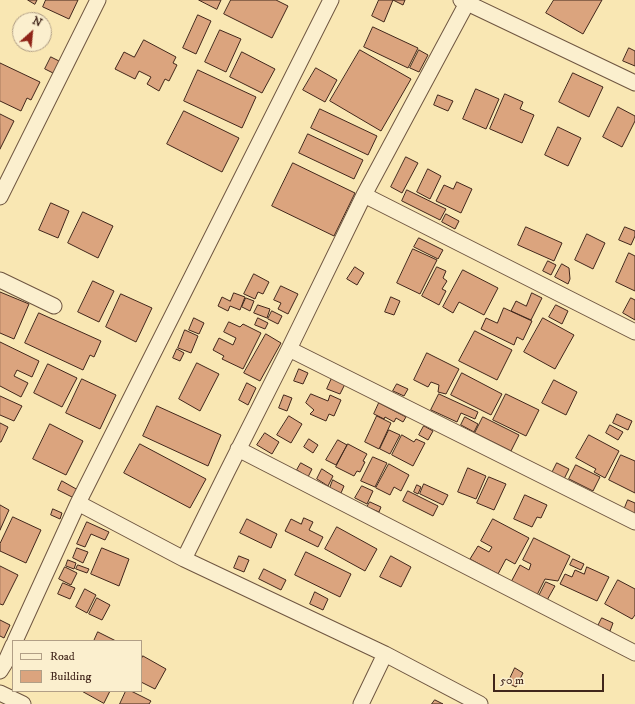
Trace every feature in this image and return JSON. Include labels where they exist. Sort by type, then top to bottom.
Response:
[{"type":"street","points":[[0,197],[98,0]]},
{"type":"street","points":[[15,640],[78,503],[331,0]]},
{"type":"street","points":[[184,559],[364,195],[463,1],[635,83]]},
{"type":"street","points":[[364,195],[635,332]]},
{"type":"street","points":[[0,280],[54,306]]},
{"type":"street","points":[[289,349],[635,522]]},
{"type":"street","points":[[238,449],[635,653]]},
{"type":"street","points":[[78,503],[184,559],[385,654],[480,704]]},
{"type":"street","points":[[0,671],[12,647]]},
{"type":"street","points":[[361,704],[385,654]]},
{"type":"street","points":[[0,693],[23,704]]},
{"type":"building","points":[[28,0],[37,0],[35,4]]},
{"type":"building","points":[[46,0],[78,0],[69,19],[43,7]]},
{"type":"building","points":[[199,0],[221,0],[217,9]]},
{"type":"building","points":[[231,0],[276,0],[288,6],[272,38],[224,14]]},
{"type":"building","points":[[379,0],[393,0],[384,22],[372,16]]},
{"type":"building","points":[[393,0],[405,0],[403,5]]},
{"type":"building","points":[[554,0],[602,0],[583,34],[546,13]]},
{"type":"building","points":[[198,15],[211,21],[196,54],[183,48]]},
{"type":"building","points":[[373,27],[418,48],[408,68],[364,47]]},
{"type":"building","points":[[220,30],[241,39],[226,72],[205,62]]},
{"type":"building","points":[[144,40],[176,57],[173,63],[177,65],[169,81],[165,79],[159,91],[147,84],[151,77],[139,71],[135,79],[115,69],[124,52],[134,57]]},
{"type":"building","points":[[629,48],[635,51],[635,66],[623,61]]},
{"type":"building","points":[[360,50],[411,79],[381,131],[330,101]]},
{"type":"building","points":[[419,50],[428,55],[419,72],[410,68]]},
{"type":"building","points":[[242,52],[275,69],[262,93],[230,77]]},
{"type":"building","points":[[51,57],[61,62],[55,74],[45,69]]},
{"type":"building","points":[[0,63],[40,82],[31,100],[27,98],[21,111],[0,101]]},
{"type":"building","points":[[316,68],[337,80],[325,102],[303,90]]},
{"type":"building","points":[[198,70],[256,97],[242,128],[184,101]]},
{"type":"building","points":[[573,73],[603,87],[589,117],[559,102]]},
{"type":"building","points":[[476,89],[499,99],[486,129],[463,119]]},
{"type":"building","points":[[505,94],[523,102],[520,109],[534,115],[522,143],[490,129]]},
{"type":"building","points":[[438,95],[453,101],[448,111],[434,105]]},
{"type":"building","points":[[618,107],[635,116],[635,121],[622,147],[603,137]]},
{"type":"building","points":[[320,109],[377,136],[368,155],[311,128]]},
{"type":"building","points":[[184,111],[239,138],[222,172],[167,144]]},
{"type":"building","points":[[0,114],[14,121],[0,149]]},
{"type":"building","points":[[558,127],[581,138],[568,166],[545,155]]},
{"type":"building","points":[[308,134],[363,160],[354,179],[299,153]]},
{"type":"building","points":[[406,157],[418,163],[402,193],[391,187]]},
{"type":"building","points":[[293,163],[355,193],[334,236],[272,206]]},
{"type":"building","points":[[428,169],[441,176],[430,199],[417,192]]},
{"type":"building","points":[[457,182],[472,189],[461,213],[436,201],[444,185],[453,189]]},
{"type":"building","points":[[407,190],[446,209],[440,220],[402,201]]},
{"type":"building","points":[[51,203],[69,211],[58,238],[39,230]]},
{"type":"building","points":[[83,212],[113,226],[98,258],[68,243]]},
{"type":"building","points":[[446,214],[459,221],[455,229],[442,222]]},
{"type":"building","points":[[526,227],[562,243],[554,261],[518,245]]},
{"type":"building","points":[[625,227],[635,231],[635,236],[631,245],[619,240]]},
{"type":"building","points":[[587,234],[605,243],[593,269],[575,260]]},
{"type":"building","points":[[419,238],[443,250],[438,259],[414,247]]},
{"type":"building","points":[[413,249],[437,260],[420,294],[397,283]]},
{"type":"building","points":[[629,253],[635,256],[635,291],[616,282]]},
{"type":"building","points":[[548,261],[556,265],[551,275],[543,271]]},
{"type":"building","points":[[562,264],[569,268],[570,279],[568,284],[555,277]]},
{"type":"building","points":[[355,267],[364,273],[357,285],[347,279]]},
{"type":"building","points":[[437,267],[446,271],[443,278],[447,281],[442,289],[446,291],[439,305],[422,296]]},
{"type":"building","points":[[463,270],[498,288],[484,315],[459,302],[453,313],[443,307]]},
{"type":"building","points":[[254,274],[269,282],[263,294],[258,292],[255,299],[244,294]]},
{"type":"building","points":[[93,281],[114,291],[99,322],[78,312]]},
{"type":"building","points":[[281,286],[298,294],[288,314],[278,309],[281,303],[274,300]]},
{"type":"building","points":[[0,292],[29,304],[14,339],[0,333]]},
{"type":"building","points":[[234,293],[245,297],[240,310],[230,306],[228,311],[218,306],[222,297],[230,301]]},
{"type":"building","points":[[532,293],[542,298],[531,320],[511,311],[516,301],[526,306]]},
{"type":"building","points":[[121,294],[152,308],[136,342],[106,327]]},
{"type":"building","points":[[391,297],[400,301],[394,315],[385,312]]},
{"type":"building","points":[[246,298],[254,301],[250,311],[242,307]]},
{"type":"building","points":[[631,298],[635,300],[635,320],[623,313]]},
{"type":"building","points":[[258,305],[270,309],[267,318],[254,313]]},
{"type":"building","points":[[556,305],[568,311],[562,324],[549,317]]},
{"type":"building","points":[[504,308],[532,321],[523,340],[517,337],[514,345],[481,329],[486,318],[497,323]]},
{"type":"building","points":[[272,311],[282,316],[278,324],[268,319]]},
{"type":"building","points":[[39,313],[101,341],[94,357],[90,355],[83,370],[25,343]]},
{"type":"building","points":[[194,318],[204,323],[199,334],[189,330]]},
{"type":"building","points":[[258,318],[268,323],[265,329],[255,325]]},
{"type":"building","points":[[543,318],[574,335],[555,369],[524,352]]},
{"type":"building","points":[[229,322],[240,327],[243,324],[261,333],[243,369],[222,359],[224,356],[213,350],[219,338],[233,345],[236,338],[224,332]]},
{"type":"building","points":[[185,330],[198,336],[191,353],[178,348]]},
{"type":"building","points":[[475,331],[512,350],[497,380],[459,361]]},
{"type":"building","points":[[266,334],[281,343],[260,381],[244,373]]},
{"type":"building","points":[[0,342],[39,361],[32,377],[17,370],[14,376],[28,383],[21,397],[0,386]]},
{"type":"building","points":[[177,349],[184,353],[180,361],[173,358]]},
{"type":"building","points":[[427,353],[459,369],[446,394],[438,392],[439,385],[431,382],[428,387],[414,380]]},
{"type":"building","points":[[197,363],[219,374],[200,411],[179,399]]},
{"type":"building","points":[[48,364],[77,378],[62,407],[34,393]]},
{"type":"building","points":[[299,369],[308,373],[303,384],[294,381]]},
{"type":"building","points":[[462,373],[502,394],[491,415],[451,395]]},
{"type":"building","points":[[332,378],[345,384],[340,394],[327,389]]},
{"type":"building","points":[[82,379],[116,395],[100,429],[66,413]]},
{"type":"building","points":[[554,380],[577,392],[566,415],[542,403]]},
{"type":"building","points":[[247,383],[256,388],[248,405],[239,400]]},
{"type":"building","points":[[397,384],[408,389],[404,396],[393,391]]},
{"type":"building","points":[[311,394],[328,401],[330,395],[341,400],[334,416],[329,414],[326,421],[310,414],[314,410],[306,403]]},
{"type":"building","points":[[439,394],[478,412],[475,419],[461,413],[457,422],[431,410]]},
{"type":"building","points":[[506,394],[539,410],[526,436],[493,420]]},
{"type":"building","points":[[284,395],[292,398],[287,411],[279,408]]},
{"type":"building","points":[[0,396],[22,406],[14,421],[0,415]]},
{"type":"building","points":[[379,403],[406,417],[403,422],[396,418],[394,422],[385,417],[384,419],[374,414]]},
{"type":"building","points":[[157,406],[221,435],[208,466],[143,436]]},
{"type":"building","points":[[617,414],[632,421],[628,430],[613,423]]},
{"type":"building","points":[[289,416],[302,424],[291,443],[277,435]]},
{"type":"building","points":[[377,416],[391,423],[379,449],[365,442]]},
{"type":"building","points":[[465,417],[478,424],[474,432],[461,425]]},
{"type":"building","points":[[483,417],[519,435],[511,451],[475,433]]},
{"type":"building","points":[[0,423],[8,427],[1,442],[0,442]]},
{"type":"building","points":[[50,424],[83,441],[66,475],[33,459]]},
{"type":"building","points":[[610,425],[623,432],[618,440],[606,433]]},
{"type":"building","points":[[424,426],[433,431],[428,440],[419,435]]},
{"type":"building","points":[[389,430],[400,435],[390,454],[380,449]]},
{"type":"building","points":[[265,433],[279,442],[272,454],[257,445]]},
{"type":"building","points":[[402,435],[414,442],[416,439],[425,443],[413,466],[392,455]]},
{"type":"building","points":[[589,435],[619,451],[605,478],[594,472],[596,469],[576,458]]},
{"type":"building","points":[[309,439],[318,445],[313,453],[304,447]]},
{"type":"building","points":[[338,440],[347,445],[336,465],[326,460]]},
{"type":"building","points":[[140,444],[206,479],[190,508],[124,473]]},
{"type":"building","points":[[348,444],[367,454],[360,472],[357,471],[354,476],[336,467]]},
{"type":"building","points":[[621,455],[635,461],[635,493],[609,480]]},
{"type":"building","points":[[373,457],[387,463],[375,487],[361,481]]},
{"type":"building","points":[[301,463],[312,469],[308,477],[297,470]]},
{"type":"building","points":[[557,463],[569,469],[564,479],[552,473]]},
{"type":"building","points":[[389,464],[409,475],[401,491],[394,487],[390,495],[376,488]]},
{"type":"building","points":[[576,465],[600,477],[593,491],[569,479]]},
{"type":"building","points":[[468,468],[486,476],[476,499],[458,492]]},
{"type":"building","points":[[322,469],[333,476],[328,486],[317,479]]},
{"type":"building","points":[[489,477],[506,484],[494,510],[477,503]]},
{"type":"building","points":[[333,480],[344,486],[341,493],[330,488]]},
{"type":"building","points":[[62,481],[78,490],[74,498],[58,490]]},
{"type":"building","points":[[424,484],[448,495],[443,505],[420,494]]},
{"type":"building","points":[[417,485],[421,487],[418,494],[414,492]]},
{"type":"building","points":[[362,486],[373,491],[367,504],[355,498]]},
{"type":"building","points":[[408,491],[438,506],[433,516],[403,501]]},
{"type":"building","points":[[525,495],[547,505],[541,518],[537,517],[532,527],[514,519]]},
{"type":"building","points":[[628,500],[635,503],[635,515],[624,510]]},
{"type":"building","points":[[370,502],[381,507],[379,512],[367,507]]},
{"type":"building","points":[[0,505],[9,510],[0,530]]},
{"type":"building","points":[[53,509],[62,513],[60,519],[51,515]]},
{"type":"building","points":[[13,517],[41,530],[26,563],[0,551],[0,544]]},
{"type":"building","points":[[304,518],[313,522],[309,530],[323,537],[318,547],[285,531],[291,519],[301,524]]},
{"type":"building","points":[[247,519],[277,534],[271,548],[240,533]]},
{"type":"building","points":[[493,519],[529,538],[515,564],[506,559],[498,574],[470,559],[478,546],[489,552],[492,547],[481,541]]},
{"type":"building","points":[[87,522],[109,532],[105,540],[91,534],[85,547],[77,544]]},
{"type":"building","points":[[337,527],[377,549],[365,571],[325,549]]},
{"type":"building","points":[[534,538],[570,556],[558,581],[545,579],[537,595],[511,582],[520,565],[529,570],[531,564],[523,560]]},
{"type":"building","points":[[77,548],[88,552],[83,563],[73,558]]},
{"type":"building","points":[[102,548],[129,559],[119,586],[91,574]]},
{"type":"building","points":[[306,552],[351,574],[340,597],[295,575]]},
{"type":"building","points":[[239,556],[249,560],[244,572],[234,568]]},
{"type":"building","points":[[391,556],[411,567],[401,587],[380,577]]},
{"type":"building","points":[[573,559],[584,564],[581,570],[570,565]]},
{"type":"building","points":[[68,560],[76,563],[74,569],[66,566]]},
{"type":"building","points":[[78,565],[89,569],[87,573],[76,569]]},
{"type":"building","points":[[0,566],[18,575],[3,605],[0,604]]},
{"type":"building","points":[[65,567],[77,573],[71,585],[59,579]]},
{"type":"building","points":[[587,567],[609,577],[597,601],[560,584],[565,574],[572,577],[575,570],[584,574]]},
{"type":"building","points":[[264,569],[286,580],[281,590],[259,579]]},
{"type":"building","points":[[618,580],[635,589],[635,615],[632,619],[605,604]]},
{"type":"building","points":[[546,582],[555,586],[546,602],[538,598]]},
{"type":"building","points":[[63,583],[75,588],[70,599],[58,594]]},
{"type":"building","points":[[85,589],[96,595],[87,613],[76,607]]},
{"type":"building","points":[[315,592],[328,599],[323,610],[310,604]]},
{"type":"building","points":[[97,598],[110,605],[102,620],[89,614]]},
{"type":"building","points":[[602,618],[613,623],[610,631],[598,626]]},
{"type":"building","points":[[0,620],[10,625],[4,638],[0,636]]},
{"type":"building","points":[[98,632],[114,640],[94,640]]},
{"type":"building","points":[[143,656],[166,669],[155,689],[142,682]]},
{"type":"building","points":[[515,668],[523,673],[516,687],[508,683]]},
{"type":"building","points":[[84,692],[110,692],[104,703]]},
{"type":"building","points":[[126,692],[133,692],[151,701],[149,704],[120,704]]},
{"type":"building","points":[[435,700],[443,704],[432,704]]}]
